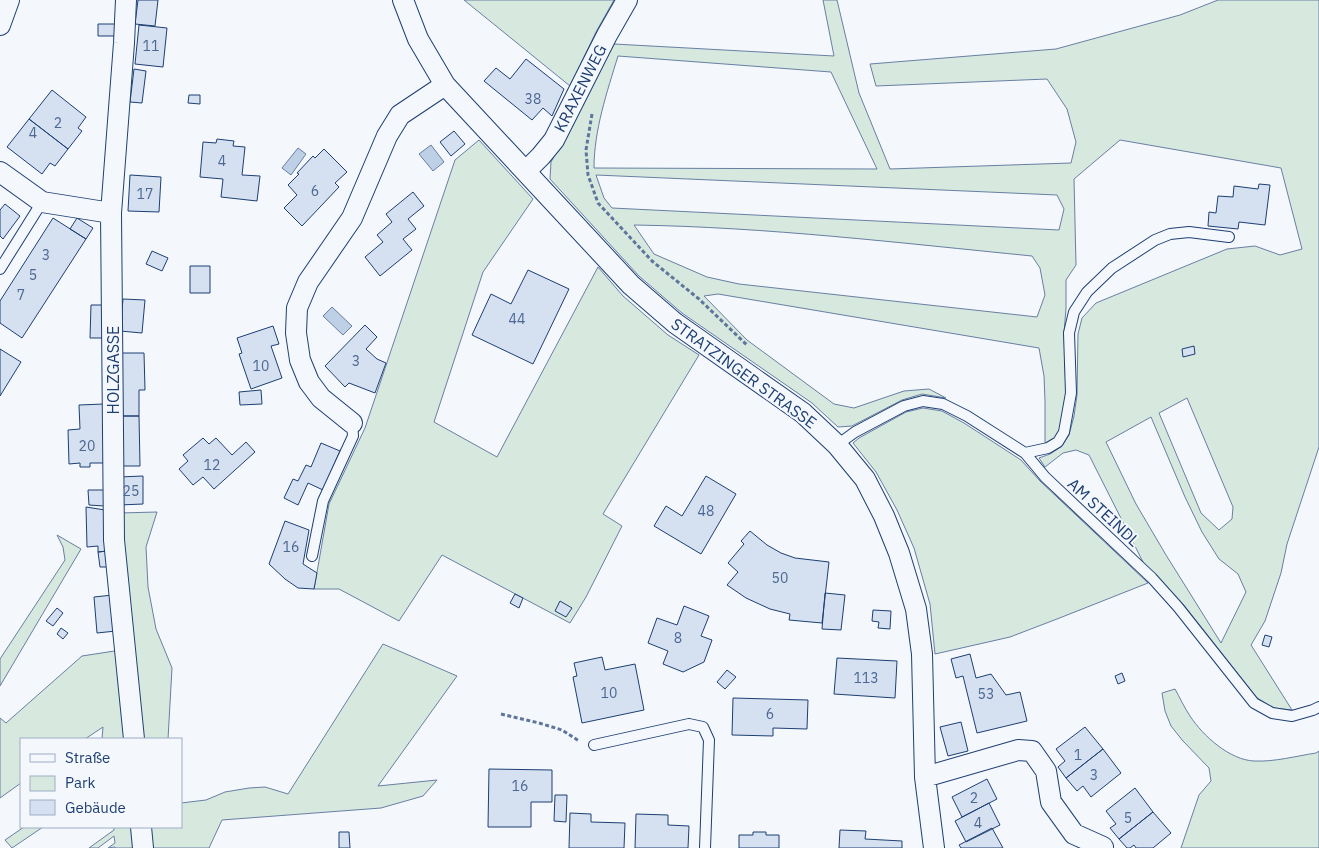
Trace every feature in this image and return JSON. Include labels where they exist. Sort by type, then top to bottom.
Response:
[{"type":"street","points":[[0,25],[9,0]]},
{"type":"street","name":"HOLZGASSE","points":[[126,0],[111,213],[114,540],[134,738]]},
{"type":"street","name":"STRATZINGER STRASSE","points":[[403,0],[418,39],[445,85],[631,285],[675,323],[804,413],[837,445],[865,479],[884,516],[899,553],[916,608],[922,654],[925,777],[934,848]]},
{"type":"street","name":"KRAXENWEG","points":[[526,171],[554,140],[626,0]]},
{"type":"street","points":[[352,423],[321,398],[309,382],[300,360],[296,333],[297,308],[308,282],[352,218],[388,136],[400,115],[445,85]]},
{"type":"street","points":[[0,172],[42,202],[111,213]]},
{"type":"street","points":[[925,777],[1018,750],[1032,752],[1046,771],[1051,802],[1074,834],[1103,847]]},
{"type":"street","points":[[141,828],[143,848]]},
{"type":"lane","points":[[0,269],[42,202]]},
{"type":"lane","points":[[1024,453],[1048,448],[1058,442],[1064,432],[1071,393],[1069,333],[1074,312],[1087,292],[1112,268],[1162,237],[1188,232],[1229,237]]},
{"type":"lane","name":"AM STEINDL","points":[[837,445],[855,432],[904,406],[923,401],[943,404],[967,416],[1024,453],[1045,477],[1152,578],[1178,607],[1254,703],[1272,713],[1292,716],[1319,707]]},
{"type":"lane","points":[[312,556],[323,501],[353,436],[352,423]]},
{"type":"lane","points":[[594,745],[689,724],[703,727],[709,740],[705,848]]},
{"type":"path","points":[[592,112],[586,150],[588,175],[598,203],[652,261],[699,299],[752,349]]},
{"type":"path","points":[[501,714],[539,722],[562,730],[583,744],[594,745]]},
{"type":"green space","points":[[464,0],[614,0],[570,86]]},
{"type":"green space","points":[[823,0],[837,0],[859,93],[890,169],[1071,163],[1076,142],[1067,109],[1047,79],[876,86],[870,64],[1056,49],[1180,15],[1218,0],[1319,0],[1319,447],[1287,544],[1281,573],[1265,621],[1251,645],[1292,710],[1274,708],[1257,698],[1183,604],[1144,564],[1089,455],[1076,450],[1063,453],[1045,467],[1039,458],[1050,454],[1062,446],[1069,435],[1077,395],[1078,334],[1082,318],[1096,303],[1227,249],[1255,246],[1280,255],[1302,249],[1281,168],[1120,140],[1074,179],[1076,265],[1066,280],[1064,333],[1066,394],[1060,429],[1055,439],[1045,444],[1044,376],[1039,348],[718,294],[704,296],[747,340],[834,404],[854,408],[904,391],[929,389],[946,398],[922,394],[902,400],[852,426],[838,427],[812,403],[682,313],[639,276],[550,179],[551,162],[614,44],[834,56]],"holes":[[[618,56],[831,72],[877,169],[594,168],[596,140]],[[596,175],[1057,195],[1064,209],[1059,230],[612,208],[604,198]],[[634,225],[784,232],[1032,256],[1040,268],[1045,295],[1037,317],[739,284],[707,277],[654,254]],[[1187,398],[1233,507],[1232,519],[1219,530],[1201,513],[1159,413]],[[1151,417],[1202,532],[1219,559],[1238,574],[1246,592],[1221,643],[1136,504],[1106,442]]]},
{"type":"green space","points":[[479,140],[533,199],[483,272],[434,422],[497,457],[598,267],[623,296],[668,335],[699,355],[603,514],[622,526],[586,597],[570,623],[442,555],[399,621],[339,589],[314,589],[329,504],[365,428],[455,160]]},
{"type":"green space","points":[[923,408],[942,411],[1021,460],[1040,481],[1148,583],[1010,637],[935,654],[930,604],[914,548],[897,510],[876,472],[853,443],[906,412]]},
{"type":"green space","points":[[157,512],[146,547],[148,587],[156,629],[172,668],[168,738],[102,738],[103,727],[86,738],[20,738],[20,784],[0,798],[0,718],[6,723],[82,656],[134,648],[119,513]]},
{"type":"green space","points":[[57,535],[81,549],[0,686],[0,659],[65,560],[63,547]]},
{"type":"green space","points":[[383,644],[457,676],[378,786],[437,780],[423,796],[381,808],[222,820],[209,848],[108,848],[115,843],[114,836],[98,848],[89,848],[114,830],[114,828],[182,828],[182,803],[206,800],[225,792],[249,788],[265,787],[288,794]]},
{"type":"green space","points":[[1175,689],[1195,724],[1218,746],[1245,760],[1270,761],[1319,751],[1319,848],[1181,848],[1199,795],[1211,781],[1209,768],[1171,726],[1165,711],[1162,693]]},
{"type":"green space","points":[[23,828],[42,828],[12,848],[5,840]]},
{"type":"water","points":[[431,145],[444,162],[433,171],[419,154]]},
{"type":"water","points":[[298,148],[306,154],[291,175],[282,168]]},
{"type":"water","points":[[332,307],[352,326],[343,335],[323,316]]},
{"type":"building","points":[[138,0],[158,0],[155,26],[135,24]]},
{"type":"building","points":[[98,24],[115,24],[115,36],[98,36]]},
{"type":"building","points":[[139,25],[167,28],[163,67],[135,64]]},
{"type":"building","points":[[526,59],[564,89],[552,116],[543,108],[532,120],[484,81],[496,68],[510,79]]},
{"type":"building","points":[[134,69],[146,71],[142,103],[130,102]]},
{"type":"building","points":[[52,90],[86,117],[78,128],[82,131],[68,149],[29,119]]},
{"type":"building","points":[[189,95],[200,95],[200,104],[188,103]]},
{"type":"building","points":[[29,119],[68,149],[55,166],[50,163],[42,174],[7,147]]},
{"type":"building","points":[[454,131],[465,144],[451,156],[440,142]]},
{"type":"building","points":[[217,139],[234,141],[233,146],[245,147],[242,175],[260,176],[257,201],[221,197],[223,179],[200,177],[203,142],[216,143]]},
{"type":"building","points":[[324,149],[347,172],[335,183],[339,187],[302,226],[284,208],[297,195],[288,185],[313,156],[315,158]]},
{"type":"building","points":[[130,175],[161,177],[159,212],[128,211]]},
{"type":"building","points":[[1259,184],[1270,185],[1265,225],[1239,222],[1238,229],[1208,226],[1209,212],[1216,213],[1218,196],[1233,197],[1234,186],[1258,189]]},
{"type":"building","points":[[413,192],[424,206],[408,219],[416,229],[403,239],[412,250],[380,276],[365,257],[383,242],[377,235],[392,222],[386,214]]},
{"type":"building","points":[[5,204],[20,216],[3,239],[0,236],[0,210]]},
{"type":"building","points":[[53,218],[86,239],[22,338],[0,323],[0,301]]},
{"type":"building","points":[[77,218],[93,228],[86,239],[70,229]]},
{"type":"building","points":[[152,251],[168,258],[162,271],[146,264]]},
{"type":"building","points":[[190,266],[210,266],[210,293],[190,293]]},
{"type":"building","points":[[528,270],[569,289],[533,364],[472,335],[491,294],[511,304]]},
{"type":"building","points":[[123,299],[145,300],[142,333],[120,331]]},
{"type":"building","points":[[91,305],[106,305],[105,338],[90,338]]},
{"type":"building","points":[[365,325],[377,337],[366,349],[377,359],[386,363],[375,393],[349,383],[345,387],[325,366]]},
{"type":"building","points":[[273,326],[279,344],[271,346],[282,378],[251,389],[239,354],[242,353],[237,338]]},
{"type":"building","points":[[1194,346],[1195,354],[1183,357],[1182,349]]},
{"type":"building","points":[[0,349],[21,362],[0,396]]},
{"type":"building","points":[[121,353],[144,353],[145,390],[139,390],[139,416],[121,416]]},
{"type":"building","points":[[261,390],[262,404],[240,405],[239,392]]},
{"type":"building","points":[[104,404],[106,463],[90,463],[90,467],[80,467],[80,463],[69,464],[68,430],[80,429],[79,405]]},
{"type":"building","points":[[121,416],[139,416],[140,466],[121,466]]},
{"type":"building","points":[[203,438],[209,444],[216,438],[232,455],[246,442],[255,452],[214,489],[203,477],[193,485],[179,469],[188,461],[183,455]]},
{"type":"building","points":[[321,443],[340,451],[323,490],[308,483],[298,505],[284,498],[293,479],[298,481],[306,465],[311,467]]},
{"type":"building","points":[[143,476],[143,504],[119,505],[119,477]]},
{"type":"building","points":[[706,476],[736,494],[701,554],[654,526],[666,506],[682,516]]},
{"type":"building","points":[[88,490],[104,490],[104,506],[89,505]]},
{"type":"building","points":[[86,507],[105,510],[107,551],[98,552],[98,546],[87,547]]},
{"type":"building","points":[[285,521],[309,530],[303,564],[317,573],[314,589],[298,588],[269,564]]},
{"type":"building","points":[[750,531],[767,545],[781,553],[795,558],[829,562],[822,623],[789,620],[790,614],[770,609],[746,598],[727,585],[738,572],[728,563],[744,544],[741,541]]},
{"type":"building","points":[[107,551],[108,567],[100,567],[98,552]]},
{"type":"building","points":[[825,593],[845,595],[841,630],[822,629]]},
{"type":"building","points":[[515,594],[523,598],[519,608],[510,603]]},
{"type":"building","points":[[113,595],[116,631],[97,633],[94,597]]},
{"type":"building","points":[[560,601],[572,608],[566,617],[555,611]]},
{"type":"building","points":[[684,606],[709,616],[701,636],[712,640],[704,662],[683,672],[663,664],[668,651],[648,643],[657,618],[677,625]]},
{"type":"building","points":[[57,608],[63,613],[53,626],[46,621]]},
{"type":"building","points":[[873,610],[891,611],[890,629],[878,628],[879,622],[872,621]]},
{"type":"building","points":[[61,628],[68,633],[63,639],[57,634]]},
{"type":"building","points":[[1265,635],[1272,637],[1269,647],[1262,645]]},
{"type":"building","points":[[970,654],[976,678],[991,674],[1006,695],[1020,692],[1027,721],[977,733],[963,676],[956,678],[951,659]]},
{"type":"building","points":[[602,657],[605,670],[635,664],[644,710],[582,723],[573,677],[577,676],[574,663]]},
{"type":"building","points":[[837,658],[897,661],[895,698],[834,694]]},
{"type":"building","points":[[727,670],[736,677],[725,689],[717,682]]},
{"type":"building","points":[[1122,673],[1125,681],[1118,684],[1115,676]]},
{"type":"building","points":[[733,698],[808,700],[807,729],[773,728],[773,736],[732,735]]},
{"type":"building","points":[[961,722],[968,751],[948,756],[940,727]]},
{"type":"building","points":[[1085,727],[1103,749],[1066,778],[1058,767],[1065,761],[1056,749]]},
{"type":"building","points":[[1103,749],[1121,773],[1091,797],[1083,786],[1077,791],[1066,778]]},
{"type":"building","points":[[489,769],[552,770],[552,802],[531,802],[531,827],[488,827]]},
{"type":"building","points":[[987,779],[997,799],[962,817],[952,797]]},
{"type":"building","points":[[1135,788],[1153,812],[1119,839],[1110,828],[1116,824],[1106,811]]},
{"type":"building","points":[[555,795],[567,795],[566,822],[554,821]]},
{"type":"building","points":[[989,803],[1000,825],[966,842],[955,821]]},
{"type":"building","points":[[1153,812],[1171,833],[1153,848],[1136,848],[1134,845],[1127,848],[1119,839]]},
{"type":"building","points":[[570,813],[591,814],[591,822],[625,823],[624,848],[569,848]]},
{"type":"building","points":[[636,814],[668,815],[668,825],[689,826],[688,848],[635,848]]},
{"type":"building","points":[[992,828],[1003,848],[961,848],[959,845]]},
{"type":"building","points":[[840,830],[866,831],[865,839],[902,841],[902,848],[839,848]]},
{"type":"building","points":[[339,832],[349,832],[350,848],[339,848]]},
{"type":"building","points":[[753,832],[779,835],[779,848],[739,848],[739,835],[753,835]]}]
